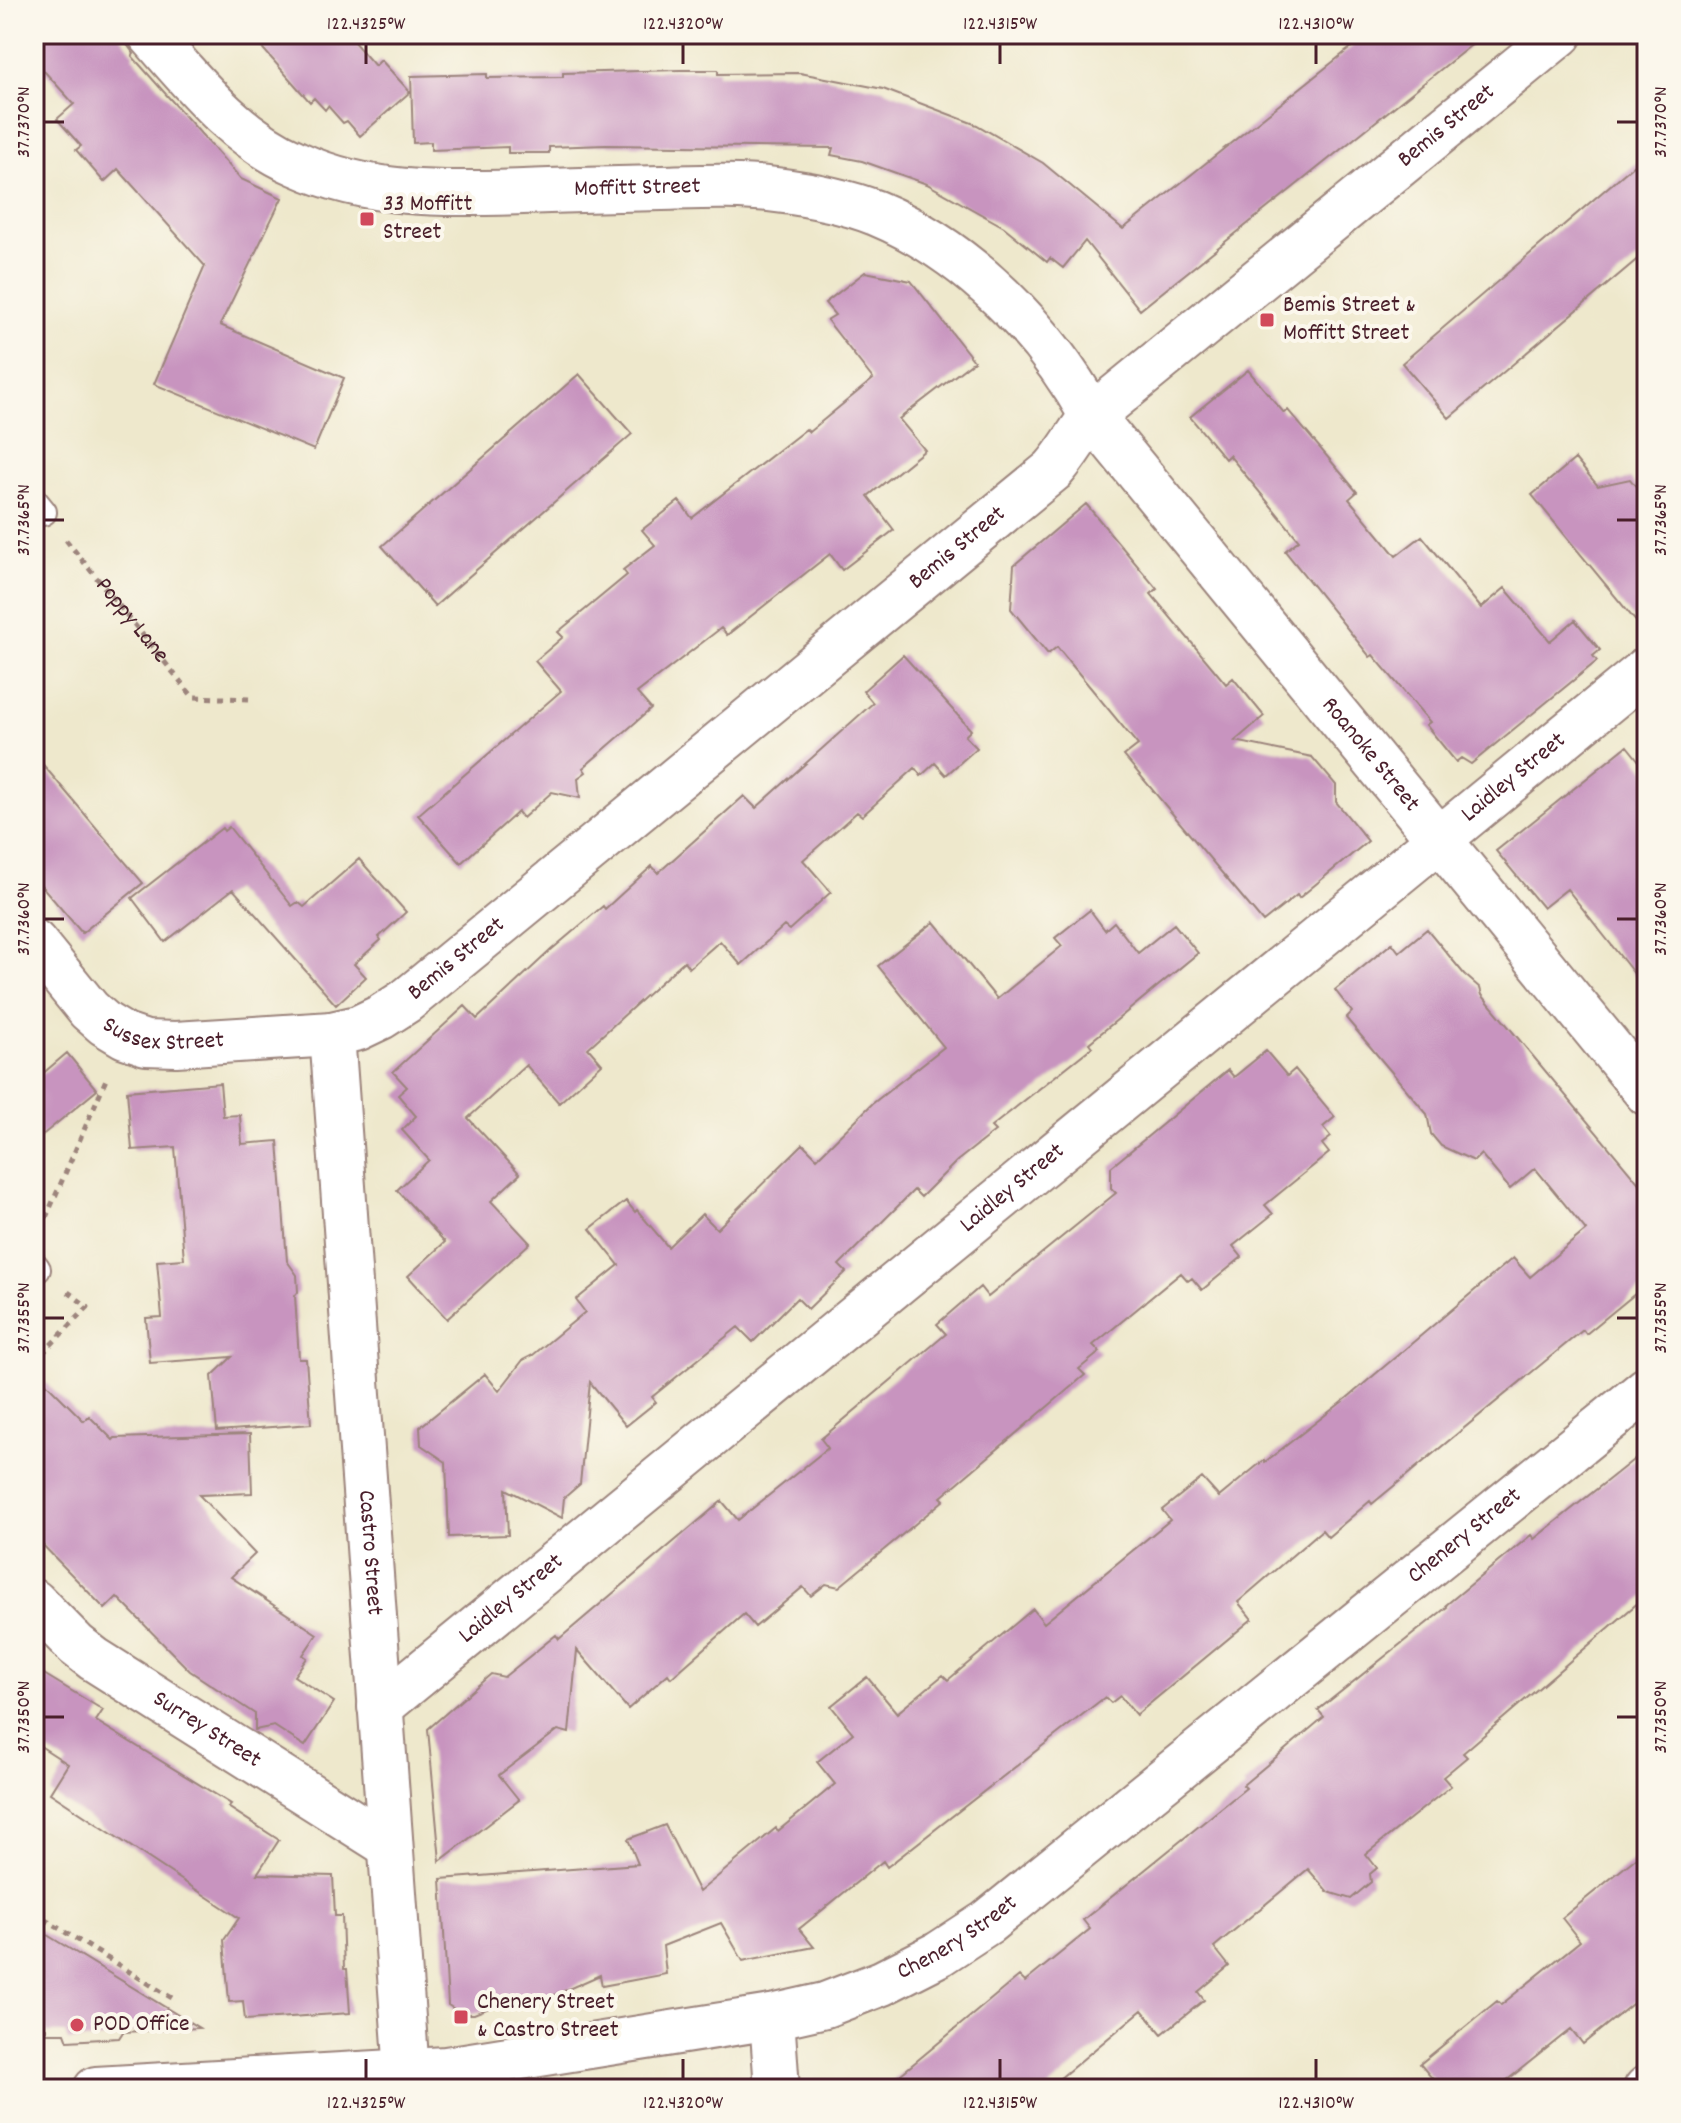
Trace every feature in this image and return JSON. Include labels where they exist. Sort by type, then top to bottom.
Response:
[{"type":"street","name":"Moffitt Street","points":[[150,34],[227,118],[259,144],[298,165],[342,181],[387,190],[436,194],[723,186],[775,189],[825,198],[875,213],[924,238],[958,262],[1014,310],[1071,378],[1092,416]]},
{"type":"street","name":"Bemis Street","points":[[332,1034],[358,1028],[406,1001],[1053,470],[1092,416],[1560,34]]},
{"type":"street","name":"Roanoke Street","points":[[1092,416],[1647,1093]]},
{"type":"street","name":"Laidley Street","points":[[380,1707],[1647,669]]},
{"type":"street","name":"Sussex Street","points":[[34,942],[89,1010],[125,1036],[146,1043],[176,1044],[332,1034]]},
{"type":"street","name":"Castro Street","points":[[332,1034],[407,2073]]},
{"type":"street","name":"Chenery Street","points":[[96,2089],[262,2085],[492,2063],[772,2017],[825,2005],[882,1983],[939,1954],[988,1922],[1647,1389]]},
{"type":"street","name":"Surrey Street","points":[[34,1602],[94,1659],[390,1846]]},
{"type":"street","points":[[772,2017],[777,2089]]},
{"type":"path","name":"Poppy Lane","points":[[38,506],[193,697],[251,699]]},
{"type":"path","points":[[34,1362],[88,1307],[35,1267],[39,1235],[125,1036]]},
{"type":"path","points":[[34,1913],[172,1998]]},
{"type":"building","points":[[34,34],[119,34],[134,54],[132,56],[241,179],[282,198],[220,325],[344,378],[314,450],[154,384],[205,266],[118,169],[104,182],[76,150],[81,146],[57,119],[74,104],[34,60]]},
{"type":"building","points":[[250,34],[347,34],[375,66],[381,60],[410,92],[360,136],[328,106],[325,110],[314,98],[310,102]]},
{"type":"building","points":[[1368,34],[1485,34],[1140,310],[1085,241],[1063,268],[1050,258],[1047,262],[1004,227],[927,184],[862,161],[831,155],[833,148],[606,145],[549,147],[549,153],[508,153],[508,147],[431,150],[431,142],[413,143],[411,76],[487,74],[487,78],[563,77],[563,73],[680,70],[718,70],[718,74],[800,73],[883,89],[977,125],[1043,163],[1123,229]]},
{"type":"building","points":[[1647,154],[1647,251],[1449,418],[1402,363]]},
{"type":"building","points":[[865,272],[911,281],[974,361],[899,419],[925,450],[868,496],[894,530],[842,570],[830,554],[727,635],[721,628],[637,693],[651,709],[583,768],[586,772],[578,778],[580,798],[552,792],[523,818],[518,812],[461,863],[418,815],[561,691],[535,661],[563,637],[558,632],[627,575],[623,570],[655,545],[642,530],[679,501],[692,518],[806,429],[809,432],[873,379],[827,320],[835,315],[825,303]]},
{"type":"building","points":[[1248,370],[1284,413],[1288,410],[1357,492],[1349,499],[1396,556],[1422,536],[1481,608],[1505,588],[1550,641],[1575,620],[1600,650],[1593,656],[1597,661],[1471,764],[1461,758],[1456,762],[1426,725],[1430,722],[1373,655],[1370,657],[1285,551],[1299,540],[1229,455],[1225,459],[1190,417]]},
{"type":"building","points":[[579,374],[632,434],[435,606],[382,546]]},
{"type":"building","points":[[1575,459],[1598,486],[1630,479],[1647,500],[1647,635],[1532,495]]},
{"type":"building","points":[[1086,504],[1157,589],[1151,594],[1226,684],[1233,678],[1264,716],[1235,741],[1312,757],[1336,785],[1336,802],[1368,841],[1299,898],[1297,895],[1263,922],[1124,756],[1138,745],[1057,647],[1048,654],[1011,609],[1014,565]]},
{"type":"building","points":[[903,655],[971,730],[965,736],[977,748],[946,775],[935,763],[921,776],[915,768],[862,816],[857,812],[803,860],[831,892],[789,930],[784,926],[741,965],[720,941],[689,968],[684,961],[588,1048],[602,1064],[559,1103],[526,1065],[468,1118],[520,1174],[491,1201],[530,1243],[447,1319],[408,1276],[445,1242],[397,1190],[429,1160],[402,1130],[416,1116],[398,1095],[407,1087],[393,1072],[465,1006],[477,1019],[603,906],[605,909],[652,866],[658,873],[744,796],[756,808],[873,703],[863,691]]},
{"type":"building","points":[[1627,746],[1647,771],[1647,990],[1567,889],[1543,908],[1496,851]]},
{"type":"building","points":[[34,754],[143,883],[82,933],[34,877]]},
{"type":"building","points":[[229,827],[292,906],[298,902],[304,907],[359,859],[406,912],[354,964],[366,977],[336,1005],[233,889],[165,942],[132,898],[222,828],[224,831]]},
{"type":"building","points":[[1090,910],[1105,930],[1114,922],[1138,953],[1174,924],[1198,953],[1089,1043],[1092,1047],[991,1127],[995,1131],[957,1161],[921,1197],[914,1190],[839,1265],[846,1272],[808,1309],[797,1298],[753,1342],[738,1327],[652,1397],[656,1402],[626,1426],[590,1382],[580,1484],[564,1498],[562,1518],[506,1489],[508,1535],[449,1537],[446,1462],[421,1445],[420,1427],[485,1374],[499,1391],[523,1360],[585,1312],[576,1300],[619,1265],[590,1229],[626,1201],[668,1247],[702,1214],[717,1229],[803,1144],[817,1158],[872,1104],[944,1047],[878,966],[934,922],[997,999],[1062,946],[1055,938]]},
{"type":"building","points":[[1427,929],[1464,974],[1480,988],[1482,995],[1647,1193],[1647,1284],[1586,1334],[1583,1330],[1372,1504],[1370,1501],[1328,1537],[1322,1530],[1238,1602],[1252,1619],[1136,1715],[1120,1696],[1111,1703],[1105,1697],[887,1867],[883,1861],[799,1929],[814,1947],[743,1961],[721,1923],[663,1946],[666,1974],[602,1986],[600,1975],[546,1999],[509,2000],[474,2014],[462,2014],[448,2005],[441,1879],[638,1864],[628,1839],[665,1825],[699,1892],[835,1784],[817,1762],[853,1733],[831,1706],[867,1677],[897,1713],[943,1675],[948,1680],[1033,1609],[1044,1623],[1170,1520],[1162,1510],[1202,1478],[1219,1497],[1347,1398],[1513,1258],[1530,1277],[1586,1230],[1535,1168],[1510,1189],[1481,1154],[1474,1161],[1441,1146],[1431,1134],[1427,1114],[1346,1018],[1352,1012],[1335,990],[1392,943],[1399,952]]},
{"type":"building","points":[[1266,1051],[1287,1076],[1295,1069],[1335,1117],[1323,1127],[1331,1137],[1322,1144],[1329,1153],[1265,1205],[1273,1214],[1233,1246],[1242,1257],[1202,1290],[1192,1278],[1188,1281],[1181,1273],[1093,1345],[1100,1352],[1079,1369],[1085,1375],[941,1497],[944,1500],[839,1587],[826,1584],[811,1596],[803,1587],[755,1627],[744,1614],[671,1678],[668,1674],[628,1709],[577,1650],[569,1733],[558,1730],[499,1775],[519,1800],[440,1861],[428,1729],[491,1674],[504,1677],[556,1635],[559,1639],[722,1501],[738,1520],[828,1448],[821,1439],[946,1334],[937,1324],[980,1287],[988,1297],[1116,1193],[1111,1188],[1111,1167],[1228,1070],[1234,1077]]},
{"type":"building","points":[[67,1053],[97,1090],[34,1142],[34,1081]]},
{"type":"building","points":[[220,1083],[223,1116],[240,1115],[242,1144],[278,1141],[287,1261],[297,1275],[298,1292],[295,1296],[299,1359],[306,1359],[311,1424],[217,1431],[212,1376],[232,1357],[150,1363],[146,1318],[162,1317],[157,1261],[184,1259],[175,1147],[132,1150],[127,1091]]},
{"type":"building","points":[[34,1371],[84,1421],[89,1416],[113,1440],[250,1434],[252,1493],[199,1495],[255,1554],[231,1577],[317,1634],[303,1655],[307,1658],[294,1676],[334,1702],[305,1746],[274,1726],[255,1730],[255,1714],[190,1671],[117,1597],[105,1609],[34,1536]]},
{"type":"building","points":[[1647,1449],[1647,1595],[1463,1753],[1467,1757],[1443,1777],[1451,1786],[1366,1854],[1377,1868],[1370,1874],[1371,1882],[1351,1899],[1328,1892],[1308,1869],[1214,1947],[1229,1966],[1198,1992],[1204,2000],[1162,2034],[1142,2010],[1047,2089],[883,2089],[1019,1976],[1025,1982],[1090,1929],[1083,1920],[1246,1788],[1243,1785],[1324,1717],[1318,1710],[1531,1535],[1534,1539]]},
{"type":"building","points":[[34,1668],[103,1710],[96,1721],[231,1804],[228,1807],[279,1840],[257,1874],[333,1876],[335,1916],[342,1916],[350,2013],[245,2020],[243,2001],[229,2002],[224,1940],[239,1918],[50,1793],[68,1764],[34,1742]]},
{"type":"building","points":[[1647,1849],[1647,1992],[1583,2044],[1571,2029],[1496,2089],[1441,2089],[1420,2064],[1497,2001],[1501,2005],[1580,1941],[1562,1918]]},
{"type":"building","points":[[34,1927],[199,2028],[123,2032],[119,2038],[68,2041],[65,2033],[46,2033],[46,2028],[34,2029]]},
{"type":"place","name":"33 Moffitt Street","points":[[367,219]]},
{"type":"place","name":"Bemis Street & Moffitt Street","points":[[1267,320]]},
{"type":"place","name":"Chenery Street & Castro Street","points":[[461,2017]]},
{"type":"place","name":"POD Office","points":[[77,2025]]}]
